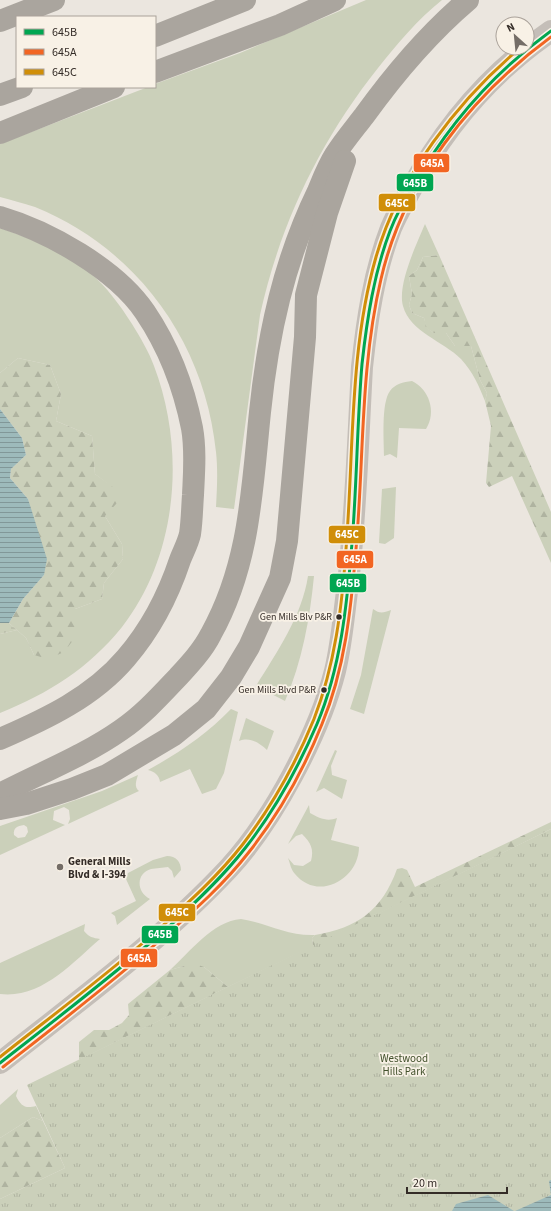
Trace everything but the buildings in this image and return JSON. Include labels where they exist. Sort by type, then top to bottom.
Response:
[{"type":"highway","points":[[0,21],[54,0]]},
{"type":"highway","points":[[156,36],[245,0]]},
{"type":"highway","points":[[156,72],[280,25],[336,0]]},
{"type":"highway","points":[[0,794],[85,751],[120,731],[147,710],[190,663],[211,636],[239,565],[248,531],[267,356],[275,310],[288,265],[307,213],[334,156],[391,79],[424,41],[468,0]]},
{"type":"highway","points":[[0,95],[19,88]]},
{"type":"highway","points":[[0,133],[112,88]]},
{"type":"highway","points":[[0,809],[39,800],[107,775],[174,735],[206,709],[231,677],[250,647],[280,578],[287,541],[305,337],[306,295],[327,213],[340,173],[364,115]]},
{"type":"highway","points":[[0,217],[41,232],[93,262],[123,287],[144,310],[161,338],[174,367],[192,430],[194,458],[190,535],[172,584],[159,611],[143,636],[126,659],[101,683],[72,704],[0,739]]},
{"type":"street","points":[[0,1063],[150,943],[189,909],[230,866],[264,822],[290,779],[318,723],[335,670],[344,616],[353,532],[362,367],[365,343],[377,273],[392,227],[422,170],[454,121],[492,80],[525,50],[551,31]]},
{"type":"green space","points":[[366,0],[442,0],[400,41],[357,96],[320,154],[291,216],[268,281],[260,315],[234,509],[216,507],[217,459],[209,412],[198,374],[181,338],[160,304],[135,274],[105,248],[72,225],[35,207],[0,197],[0,144],[145,88],[156,88],[156,84],[240,53]]},
{"type":"green space","points":[[425,224],[439,255],[423,257],[417,270],[409,276],[412,294],[409,305],[412,313],[424,318],[427,328],[434,333],[446,333],[455,346],[471,346],[480,380],[487,393],[485,401],[472,374],[461,359],[412,323],[403,306],[402,297],[405,276]]},
{"type":"green space","points":[[0,228],[35,241],[68,257],[95,277],[118,303],[141,339],[154,366],[164,398],[170,432],[173,467],[171,501],[165,535],[155,568],[141,599],[122,627],[95,655],[67,678],[35,697],[0,713],[0,634],[17,630],[26,638],[34,655],[75,609],[102,599],[104,583],[123,559],[122,544],[105,516],[112,487],[95,474],[92,436],[56,421],[61,394],[50,365],[18,358],[0,373]]},
{"type":"green space","points":[[439,255],[551,512],[551,563],[512,476],[489,487],[486,483],[491,426],[485,401],[487,393],[480,380],[471,346],[455,346],[446,333],[434,333],[426,328],[424,318],[412,313],[409,305],[412,294],[409,276],[417,270],[423,257]]},
{"type":"green space","points":[[18,358],[50,365],[61,394],[56,421],[92,436],[95,474],[112,486],[117,503],[105,516],[122,544],[123,559],[104,583],[102,599],[75,609],[81,630],[64,652],[48,659],[34,655],[26,638],[9,623],[23,599],[44,575],[28,499],[10,478],[11,469],[26,455],[22,438],[0,409],[0,373]]},
{"type":"green space","points":[[412,381],[423,389],[430,402],[431,415],[429,422],[426,429],[399,428],[397,458],[390,454],[384,456],[384,413],[387,397],[390,391],[397,385]]},
{"type":"green space","points":[[396,487],[394,538],[385,544],[379,543],[382,489]]},
{"type":"green space","points":[[308,576],[314,576],[308,624],[301,655],[285,701],[256,686],[288,633],[305,591]]},
{"type":"green space","points":[[373,609],[378,612],[386,612],[391,610],[364,714],[350,709],[361,675]]},
{"type":"green space","points":[[0,623],[9,623],[17,630],[0,634]]},
{"type":"green space","points":[[231,709],[238,712],[224,773],[216,789],[202,794],[190,769],[160,782],[159,777],[156,774],[148,770],[171,757],[192,742],[212,727]]},
{"type":"green space","points":[[246,718],[274,731],[267,750],[254,741],[239,741]]},
{"type":"green space","points":[[335,750],[337,751],[331,766],[332,775],[347,780],[342,799],[324,788],[316,792]]},
{"type":"green space","points":[[138,775],[136,786],[139,791],[68,824],[70,819],[69,810],[64,807],[54,811],[53,820],[65,825],[0,855],[0,826],[102,791]],"holes":[[[24,825],[27,827],[28,832],[25,837],[18,838],[14,835],[14,831],[17,827]]]},
{"type":"green space","points":[[309,805],[310,813],[323,819],[337,818],[331,840],[359,847],[357,858],[352,869],[345,877],[336,883],[325,886],[315,886],[304,882],[294,872],[288,858],[294,865],[303,866],[311,861],[311,846],[302,834],[296,836],[288,844]]},
{"type":"green space","points":[[551,822],[551,829],[313,946],[312,938],[315,935],[344,928],[356,922],[376,906],[384,896],[397,869],[402,868],[407,870],[415,887]]},
{"type":"green space","name":"Westwood Hills Park","points":[[551,829],[551,1211],[0,1211],[0,1199],[65,1168],[27,1085]]},
{"type":"green space","points":[[167,856],[173,857],[177,860],[180,864],[181,870],[174,878],[172,871],[168,867],[146,871],[140,878],[140,887],[145,896],[150,899],[117,925],[115,916],[111,913],[136,901],[126,879],[128,873],[153,860]]},
{"type":"green space","points":[[241,919],[295,933],[315,935],[312,938],[313,946],[228,987],[204,967],[184,966],[170,970],[202,938],[221,925]]},
{"type":"green space","points":[[85,924],[84,931],[86,933],[91,937],[100,939],[67,968],[42,985],[29,991],[15,994],[0,994],[0,963]]},
{"type":"green space","points":[[188,961],[204,967],[228,987],[79,1060],[79,1042],[94,1030],[109,1030],[122,1023],[129,1015],[128,1004],[170,970],[184,966]]},
{"type":"green space","points":[[18,1089],[16,1096],[20,1102],[26,1107],[36,1106],[43,1121],[33,1117],[0,1138],[0,1105]]},
{"type":"green space","points":[[33,1117],[43,1121],[65,1168],[0,1199],[0,1138]]},
{"type":"water","points":[[0,409],[22,438],[26,455],[11,469],[10,478],[28,499],[47,559],[44,575],[23,599],[9,623],[0,623]]},
{"type":"water","points":[[551,1180],[551,1195],[549,1181]]},
{"type":"water","points":[[488,1195],[514,1211],[452,1211],[456,1204]]},
{"type":"water","points":[[551,1195],[551,1211],[515,1211]]},
{"type":"transit line","name":"645B","points":[[0,1063],[124,965],[164,931],[207,891],[227,870],[257,833],[294,772],[310,740],[325,702],[332,680],[342,635],[352,543],[362,364],[366,330],[375,280],[384,247],[392,225],[403,203],[441,142],[457,121],[491,82],[510,64],[551,31]]},
{"type":"transit line","name":"645A","points":[[3,1067],[126,969],[177,926],[209,896],[240,863],[271,822],[290,791],[322,724],[330,703],[342,660],[352,594],[359,515],[369,346],[381,279],[391,243],[423,175],[444,144],[468,114],[494,86],[522,60],[551,37]]},
{"type":"transit line","name":"645C","points":[[0,1057],[120,962],[159,929],[203,888],[224,867],[254,830],[291,768],[314,719],[321,699],[332,657],[340,614],[346,549],[357,365],[367,293],[376,257],[386,227],[399,198],[433,142],[474,92],[511,56]]},
{"type":"place","name":"Gen Mills Blv P&R","points":[[339,617]]},
{"type":"place","name":"Gen Mills Blvd P&R","points":[[324,690]]},
{"type":"place","name":"General Mills Blvd & I-394","points":[[60,867]]}]
